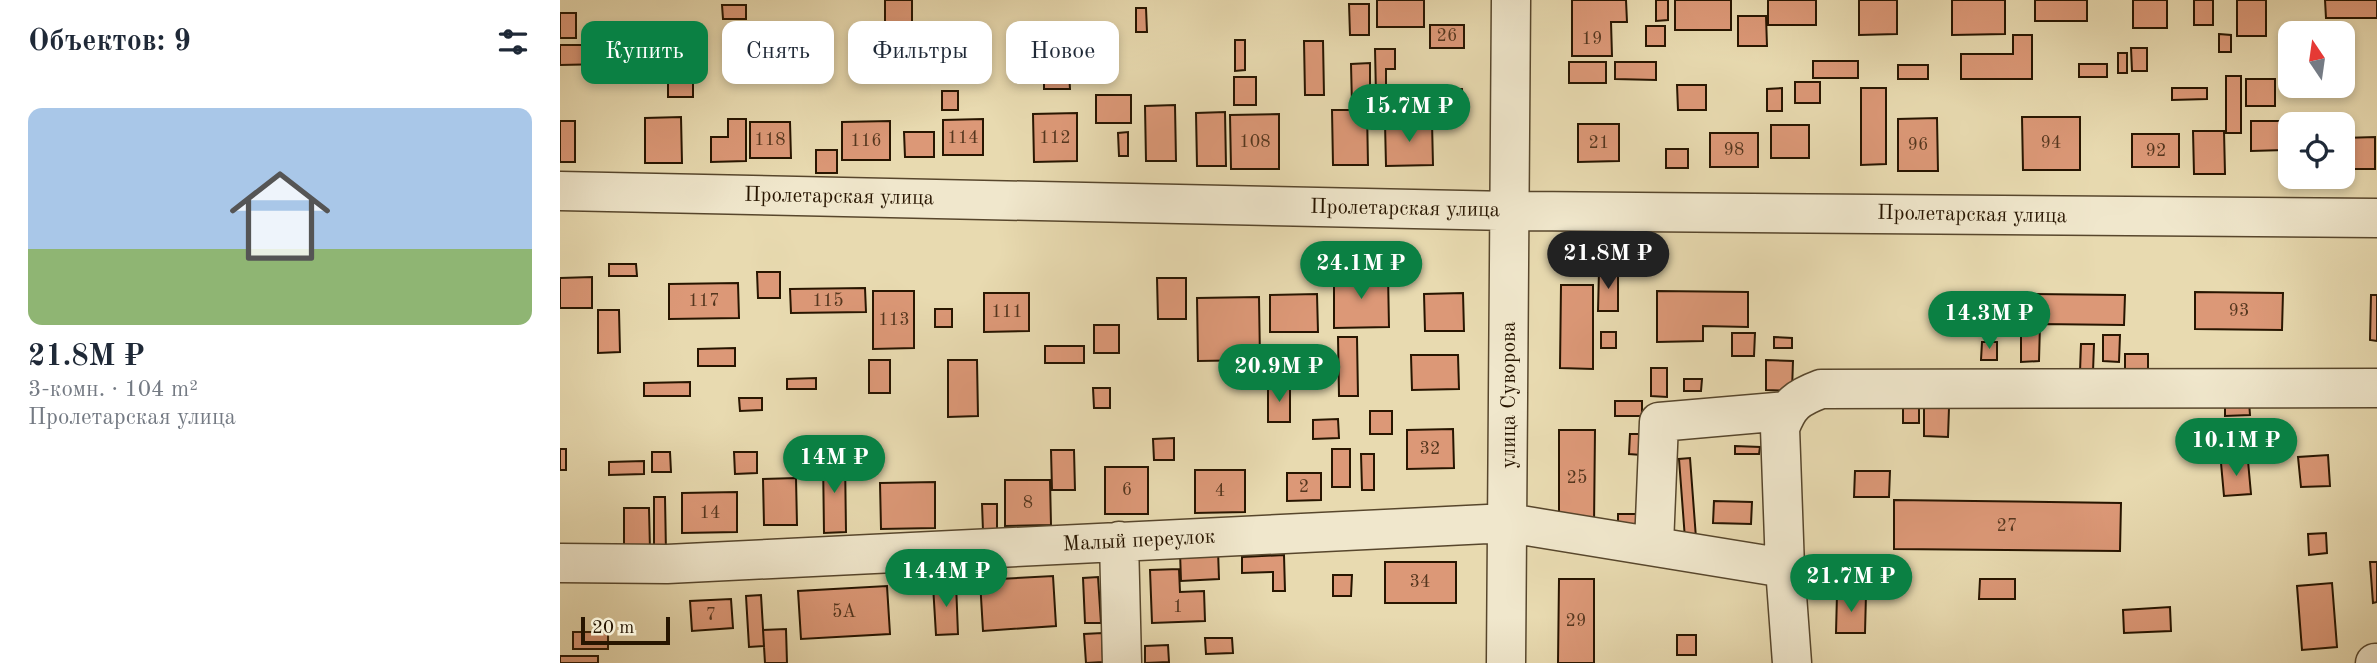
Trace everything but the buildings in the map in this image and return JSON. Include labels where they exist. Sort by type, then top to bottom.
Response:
[{"type":"street","name":"улица Суворова","points":[[1507,663],[1511,0]]},
{"type":"street","name":"Пролетарская улица","points":[[560,191],[1510,211],[2377,218]]},
{"type":"street","points":[[1792,663],[1785,568],[1780,428],[1786,411],[1801,396],[1821,390],[2377,388]]},
{"type":"street","points":[[1654,545],[1659,422],[1786,411]]},
{"type":"street","name":"Малый переулок","points":[[560,563],[667,564],[1508,523],[1785,568]]},
{"type":"street","points":[[1119,541],[1122,663]]}]
